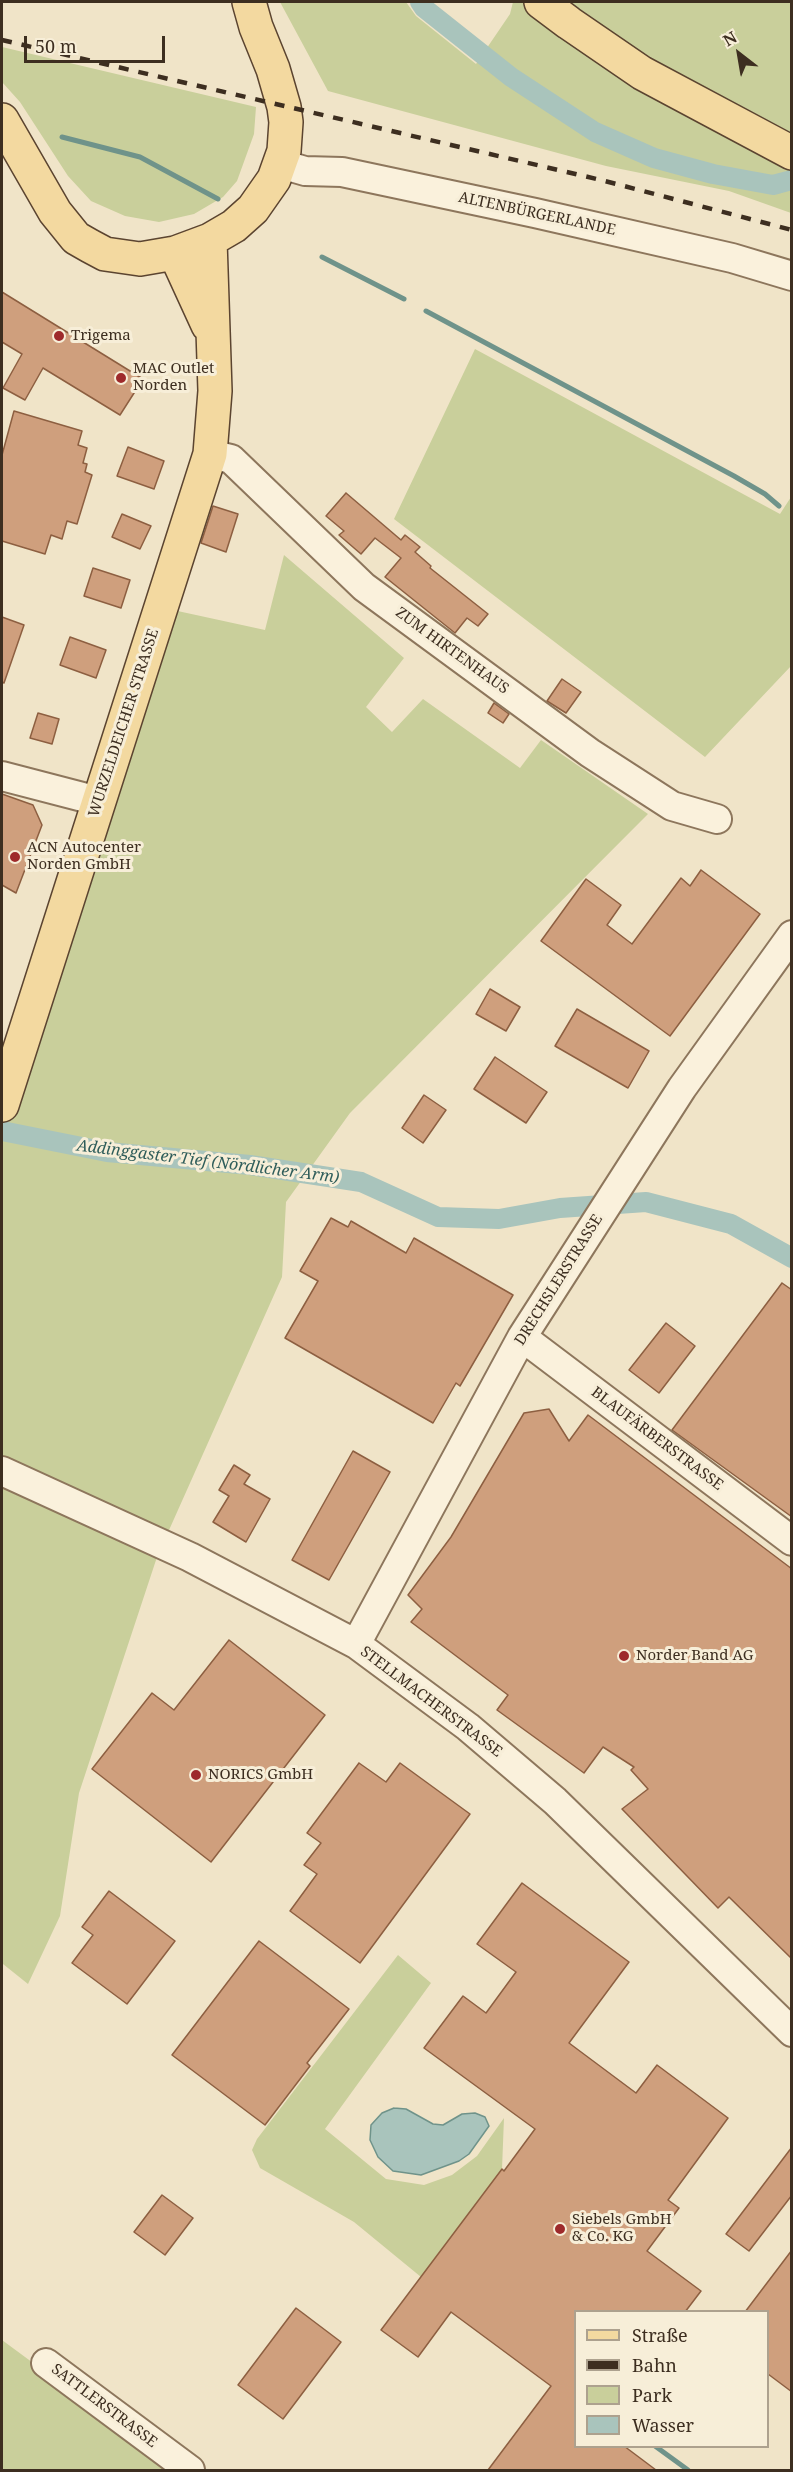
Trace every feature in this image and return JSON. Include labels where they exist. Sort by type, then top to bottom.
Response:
[{"type":"main road","points":[[2,120],[39,188],[55,213],[76,238],[105,254],[140,259],[175,253],[210,240],[234,226],[253,209],[281,164],[286,122],[284,107],[249,2]]},
{"type":"main road","points":[[541,2],[642,73],[792,153]]},
{"type":"main road","name":"WURZELDEICHER STRASSE","points":[[2,1105],[210,454],[215,391],[210,240]]},
{"type":"main road","name":"WURZELDEICHER STRASSE","points":[[175,253],[212,335]]},
{"type":"street","name":"ALTENBÜRGERLANDE","points":[[281,164],[304,171],[342,172],[535,213],[732,258],[792,276]]},
{"type":"street","name":"ZUM HIRTENHAUS","points":[[210,454],[231,459],[364,587],[590,753],[672,806],[717,819]]},
{"type":"street","points":[[2,776],[99,801]]},
{"type":"street","name":"DRECHSLERSTRASSE","points":[[356,1644],[522,1337],[682,1088],[792,935]]},
{"type":"street","name":"BLAUFÄRBERSTRASSE","points":[[522,1337],[792,1541]]},
{"type":"street","name":"STELLMACHERSTRASSE","points":[[2,1471],[190,1557],[356,1644],[468,1727],[555,1801],[792,2032]]},
{"type":"street","name":"SATTLERSTRASSE","points":[[46,2363],[190,2470]]},
{"type":"green space","points":[[280,2],[406,2],[416,16],[476,64],[510,14],[513,2],[791,2],[791,213],[729,191],[606,166],[328,91]]},
{"type":"green space","points":[[2,47],[256,107],[254,134],[237,181],[223,197],[194,214],[159,222],[125,216],[91,201],[68,176],[20,102],[2,82]]},
{"type":"green space","points":[[475,349],[780,514],[791,497],[791,666],[705,757],[394,519]]},
{"type":"green space","points":[[284,555],[404,658],[366,707],[392,732],[423,699],[520,768],[541,740],[648,814],[350,1113],[286,1202],[282,1277],[157,1557],[79,1793],[60,1916],[28,1984],[3,1964],[2,1971],[2,1128],[173,610],[265,630]]},
{"type":"green space","points":[[398,1955],[431,1983],[325,2129],[386,2179],[424,2185],[452,2175],[477,2156],[504,2118],[502,2169],[421,2277],[354,2222],[260,2168],[252,2150],[257,2139]]},
{"type":"green space","points":[[2,2340],[178,2470],[2,2470]]},
{"type":"water","points":[[394,2108],[406,2109],[433,2124],[443,2125],[462,2114],[475,2113],[485,2117],[489,2126],[469,2154],[459,2161],[421,2175],[393,2171],[378,2157],[370,2140],[371,2125],[382,2113]]},
{"type":"building","points":[[2,292],[143,379],[120,415],[43,368],[25,400],[3,388],[22,354],[2,342]]},
{"type":"building","points":[[14,411],[82,431],[78,445],[87,448],[83,463],[87,464],[85,472],[92,475],[77,524],[67,521],[62,539],[51,535],[45,554],[2,541],[2,455]]},
{"type":"building","points":[[128,447],[164,461],[154,489],[117,476]]},
{"type":"building","points":[[346,493],[401,540],[405,535],[420,547],[415,552],[431,566],[430,568],[488,614],[478,626],[467,618],[455,633],[385,577],[401,558],[375,538],[361,554],[339,535],[344,531],[326,516]]},
{"type":"building","points":[[213,506],[238,514],[226,552],[201,543]]},
{"type":"building","points":[[122,514],[151,526],[140,549],[112,537]]},
{"type":"building","points":[[93,568],[130,580],[121,608],[84,596]]},
{"type":"building","points":[[2,617],[24,625],[4,683],[2,682]]},
{"type":"building","points":[[70,637],[106,650],[96,678],[60,665]]},
{"type":"building","points":[[562,679],[581,692],[566,713],[547,701]]},
{"type":"building","points":[[494,703],[509,714],[503,723],[488,713]]},
{"type":"building","points":[[38,713],[59,719],[52,744],[30,738]]},
{"type":"building","name":"ACN Autocenter Norden GmbH","points":[[2,794],[33,805],[42,825],[16,893],[2,885]]},
{"type":"building","points":[[701,870],[760,914],[670,1036],[541,941],[586,879],[621,905],[607,925],[632,944],[681,878],[690,886]]},
{"type":"building","points":[[490,989],[520,1007],[506,1031],[476,1014]]},
{"type":"building","points":[[577,1009],[649,1051],[628,1088],[555,1046]]},
{"type":"building","points":[[495,1057],[547,1092],[526,1123],[474,1089]]},
{"type":"building","points":[[424,1095],[446,1110],[423,1143],[402,1128]]},
{"type":"building","points":[[331,1218],[348,1227],[351,1221],[406,1253],[414,1238],[513,1295],[460,1386],[456,1383],[433,1423],[285,1338],[318,1281],[300,1271]]},
{"type":"building","points":[[782,1283],[792,1290],[792,1517],[672,1430]]},
{"type":"building","points":[[666,1323],[695,1346],[659,1393],[629,1370]]},
{"type":"building","name":"Norder Band AG","points":[[549,1409],[569,1441],[588,1415],[792,1569],[792,1959],[729,1897],[718,1908],[622,1809],[648,1789],[631,1770],[634,1767],[603,1747],[584,1773],[497,1710],[508,1695],[411,1622],[422,1609],[408,1595],[451,1537],[524,1413]]},
{"type":"building","points":[[353,1451],[390,1472],[329,1580],[292,1560]]},
{"type":"building","points":[[234,1465],[250,1475],[244,1484],[270,1499],[246,1542],[213,1522],[229,1496],[219,1490]]},
{"type":"building","points":[[229,1640],[325,1715],[211,1862],[92,1769],[152,1693],[174,1710]]},
{"type":"building","points":[[359,1763],[386,1782],[400,1763],[470,1814],[360,1963],[290,1911],[317,1874],[304,1865],[321,1843],[307,1833]]},
{"type":"building","name":"Siebels GmbH & Co. KG","points":[[522,1883],[629,1962],[569,2043],[636,2093],[657,2065],[728,2118],[668,2200],[679,2208],[647,2251],[701,2291],[687,2310],[574,2310],[574,2448],[627,2448],[656,2470],[488,2470],[551,2386],[451,2312],[418,2357],[381,2330],[502,2169],[504,2171],[535,2129],[424,2048],[463,1996],[486,2013],[516,1972],[477,1944]]},
{"type":"building","points":[[109,1891],[175,1941],[127,2004],[72,1963],[93,1935],[82,1927]]},
{"type":"building","points":[[259,1941],[349,2009],[307,2063],[310,2066],[265,2125],[172,2055]]},
{"type":"building","points":[[792,2147],[792,2195],[749,2251],[726,2234]]},
{"type":"building","points":[[162,2195],[193,2218],[165,2255],[134,2232]]},
{"type":"building","points":[[792,2250],[792,2392],[769,2375],[769,2310],[747,2310]]},
{"type":"building","points":[[296,2308],[341,2342],[283,2419],[238,2385]]},
{"type":"waterway","points":[[420,2],[424,8],[511,77],[595,132],[654,158],[713,174],[773,185],[792,180]]},
{"type":"waterway","points":[[62,137],[140,157],[218,199]]},
{"type":"waterway","points":[[322,257],[404,299]]},
{"type":"waterway","points":[[426,311],[734,476],[765,494],[779,506]]},
{"type":"waterway","name":"Addinggaster Tief (Nördlicher Arm)","points":[[2,1131],[107,1152],[250,1165],[361,1182],[438,1217],[499,1219],[560,1208],[646,1202],[731,1224],[792,1258]]},
{"type":"waterway","points":[[658,2448],[688,2470]]},
{"type":"railway","points":[[2,40],[601,180],[792,230]]},
{"type":"place","name":"Trigema","points":[[59,336]]},
{"type":"place","name":"MAC Outlet Norden","points":[[121,378]]},
{"type":"place","name":"ACN Autocenter Norden GmbH","points":[[15,857]]},
{"type":"place","name":"Norder Band AG","points":[[624,1656]]},
{"type":"place","name":"NORICS GmbH","points":[[196,1775]]},
{"type":"place","name":"Siebels GmbH & Co. KG","points":[[560,2229]]}]
